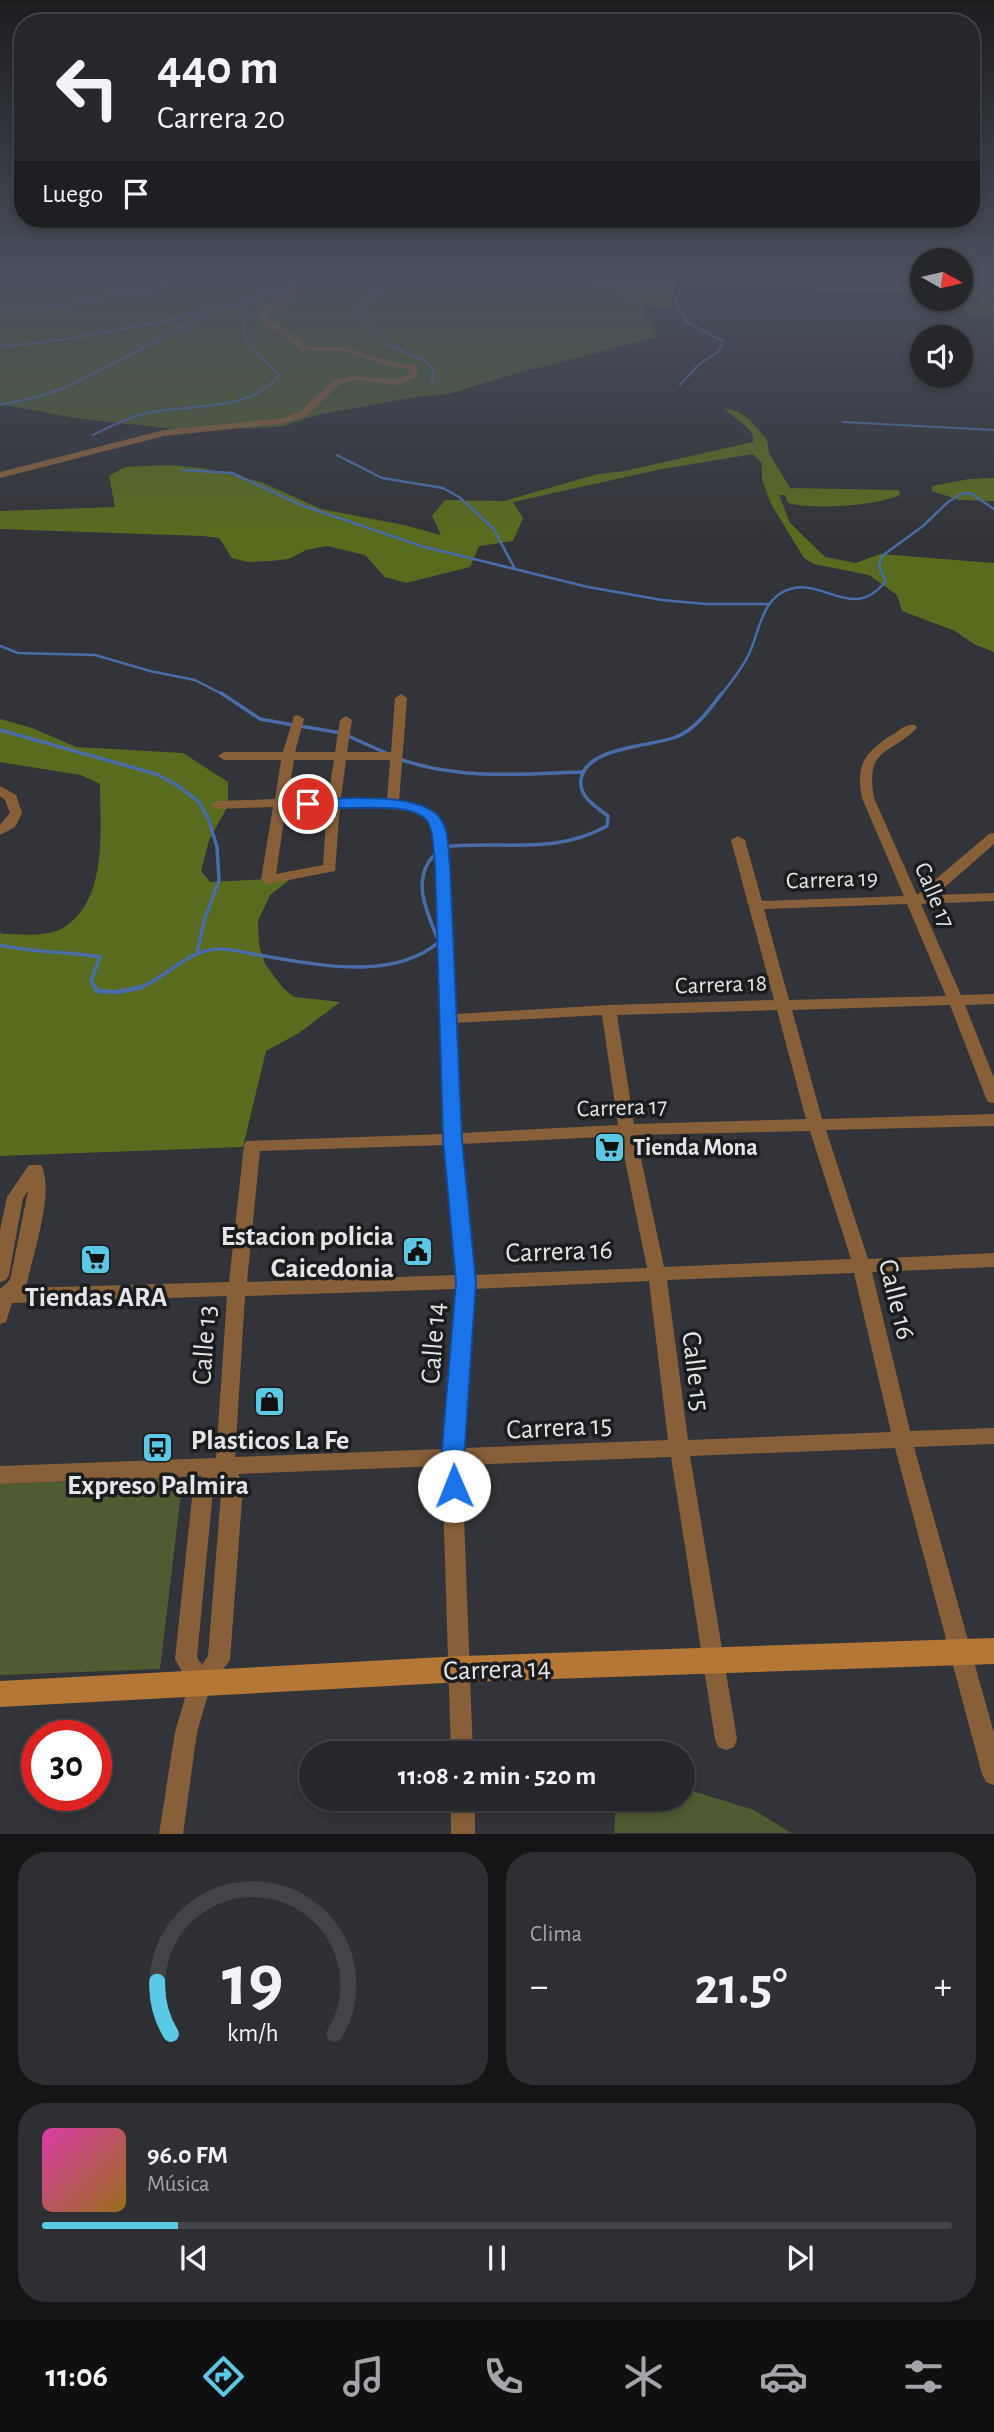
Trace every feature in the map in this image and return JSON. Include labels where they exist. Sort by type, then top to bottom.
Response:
[{"type":"main road","name":"Carrera 14","points":[[0,1694],[461,1669],[994,1651]]},
{"type":"street","points":[[0,475],[164,433],[286,420],[304,413],[337,382],[353,378],[397,382],[415,374],[412,367],[397,365]]},
{"type":"street","points":[[217,805],[393,803],[401,698]]},
{"type":"street","points":[[298,719],[288,756],[268,880],[330,868],[334,803],[346,720]]},
{"type":"street","name":"Calle 17","points":[[911,728],[880,748],[867,761],[863,778],[868,798],[917,899],[994,1098]]},
{"type":"street","points":[[224,756],[398,756]]},
{"type":"street","points":[[0,790],[11,798],[16,813],[10,824],[0,831]]},
{"type":"street","name":"Calle 14","points":[[393,803],[429,814],[437,824],[443,864],[453,1139],[466,1282],[453,1460],[463,1741]]},
{"type":"street","points":[[917,899],[994,837]]},
{"type":"street","name":"Calle 16","points":[[738,840],[816,1125],[861,1264],[903,1442],[994,1774]]},
{"type":"street","name":"Carrera 19","points":[[756,905],[994,897]]},
{"type":"street","name":"Carrera 18","points":[[449,1019],[609,1010],[994,999]]},
{"type":"street","name":"Calle 15","points":[[609,1010],[627,1130],[657,1274],[678,1448],[726,1739]]},
{"type":"street","name":"Carrera 17","points":[[252,1145],[627,1130],[994,1121]]},
{"type":"street","name":"Calle 13","points":[[171,1833],[186,1732],[201,1683],[219,1660],[233,1486],[225,1466],[237,1288],[252,1145]]},
{"type":"street","points":[[0,1275],[15,1197],[35,1169],[37,1195],[18,1283],[2,1293],[0,1317]]},
{"type":"street","name":"Carrera 16","points":[[2,1293],[466,1282],[994,1260]]},
{"type":"street","name":"Carrera 15","points":[[0,1475],[453,1460],[994,1436]]},
{"type":"street","points":[[201,1683],[186,1659],[202,1488],[225,1466]]},
{"type":"street","points":[[463,1811],[463,1833]]},
{"type":"green space","points":[[0,365],[551,365],[449,394],[415,397],[317,415],[280,427],[183,430],[74,418],[0,404]]},
{"type":"green space","points":[[723,408],[738,412],[749,419],[767,440],[769,453],[790,488],[899,490],[900,495],[876,502],[829,506],[788,503],[785,495],[779,495],[790,523],[825,557],[856,563],[880,554],[994,563],[994,652],[974,644],[955,631],[902,611],[897,595],[869,575],[814,564],[804,558],[771,504],[762,480],[762,463],[753,454],[657,470],[513,502],[523,518],[513,541],[479,546],[470,567],[406,583],[385,577],[365,555],[327,546],[306,550],[289,559],[248,562],[232,558],[219,538],[0,529],[0,511],[115,507],[109,476],[125,467],[169,465],[202,468],[261,482],[321,509],[441,535],[432,516],[445,500],[504,501],[598,474],[625,471],[753,442],[749,429]]},
{"type":"green space","points":[[994,478],[994,501],[959,500],[932,491],[932,486],[969,479]]},
{"type":"green space","points":[[0,719],[32,728],[76,747],[183,753],[228,782],[228,806],[209,840],[201,871],[210,882],[292,878],[270,895],[258,921],[259,945],[265,964],[283,988],[294,997],[340,1002],[299,1033],[266,1051],[243,1147],[0,1156],[0,932],[44,934],[66,926],[80,913],[95,880],[101,821],[100,784],[81,775],[0,762]]},
{"type":"green space","points":[[183,1477],[160,1669],[0,1675],[0,1484]]},
{"type":"green space","points":[[695,1792],[754,1810],[791,1833],[614,1833],[615,1811],[695,1811]]},
{"type":"waterway","points":[[0,405],[38,397],[67,387],[111,365]]},
{"type":"waterway","points":[[93,435],[122,421],[145,414],[221,404],[253,395],[267,387],[279,375],[269,365]]},
{"type":"waterway","points":[[428,365],[433,370],[432,382]]},
{"type":"waterway","points":[[680,385],[699,365]]},
{"type":"waterway","points":[[843,422],[994,430]]},
{"type":"waterway","points":[[337,455],[352,463]]},
{"type":"waterway","points":[[349,461],[382,478],[443,488],[459,497],[493,528],[515,569]]},
{"type":"waterway","points":[[183,470],[232,473],[301,505],[421,546],[588,587],[662,600],[706,604],[769,604]]},
{"type":"waterway","points":[[721,695],[746,660],[769,605],[781,593],[795,588],[809,588],[847,599],[860,599],[873,593],[886,581],[879,566],[882,556],[923,526],[948,502],[963,493],[972,494],[994,509]]},
{"type":"waterway","points":[[0,646],[18,653],[95,655],[150,671],[195,680],[224,695]]},
{"type":"waterway","points":[[443,847],[547,844],[567,841],[607,826],[608,816],[582,791],[581,779],[586,768],[595,760],[621,749],[683,734],[702,718],[722,693]]},
{"type":"waterway","points":[[224,695],[260,719],[293,725]]},
{"type":"waterway","points":[[300,726],[341,733]]},
{"type":"waterway","points":[[0,730],[156,774],[177,785],[199,802],[208,818],[217,847],[219,880],[204,921],[197,953]]},
{"type":"waterway","points":[[348,736],[386,753]]},
{"type":"waterway","points":[[399,759],[422,766],[467,773],[582,772]]},
{"type":"waterway","points":[[140,987],[195,955],[217,949],[308,963],[355,967],[400,962],[421,954],[439,942],[426,907],[422,884],[429,862],[437,852]]},
{"type":"waterway","points":[[0,945],[100,957],[91,980],[96,989]]},
{"type":"waterway","points":[[96,989],[118,992],[140,987]]},
{"type":"waterway","points":[[136,989],[140,987]]},
{"type":"place","name":"Tienda Mona","points":[[610,1147]]},
{"type":"place","name":"Estacion policia Caicedonia","points":[[417,1251]]},
{"type":"place","name":"Tiendas ARA","points":[[96,1259]]},
{"type":"place","name":"Plasticos La Fe","points":[[270,1402]]},
{"type":"place","name":"Expreso Palmira","points":[[158,1447]]},
{"type":"route","points":[[308,804],[393,803],[429,814],[437,824],[443,864],[453,1139],[466,1282],[453,1460],[454,1486]]}]
